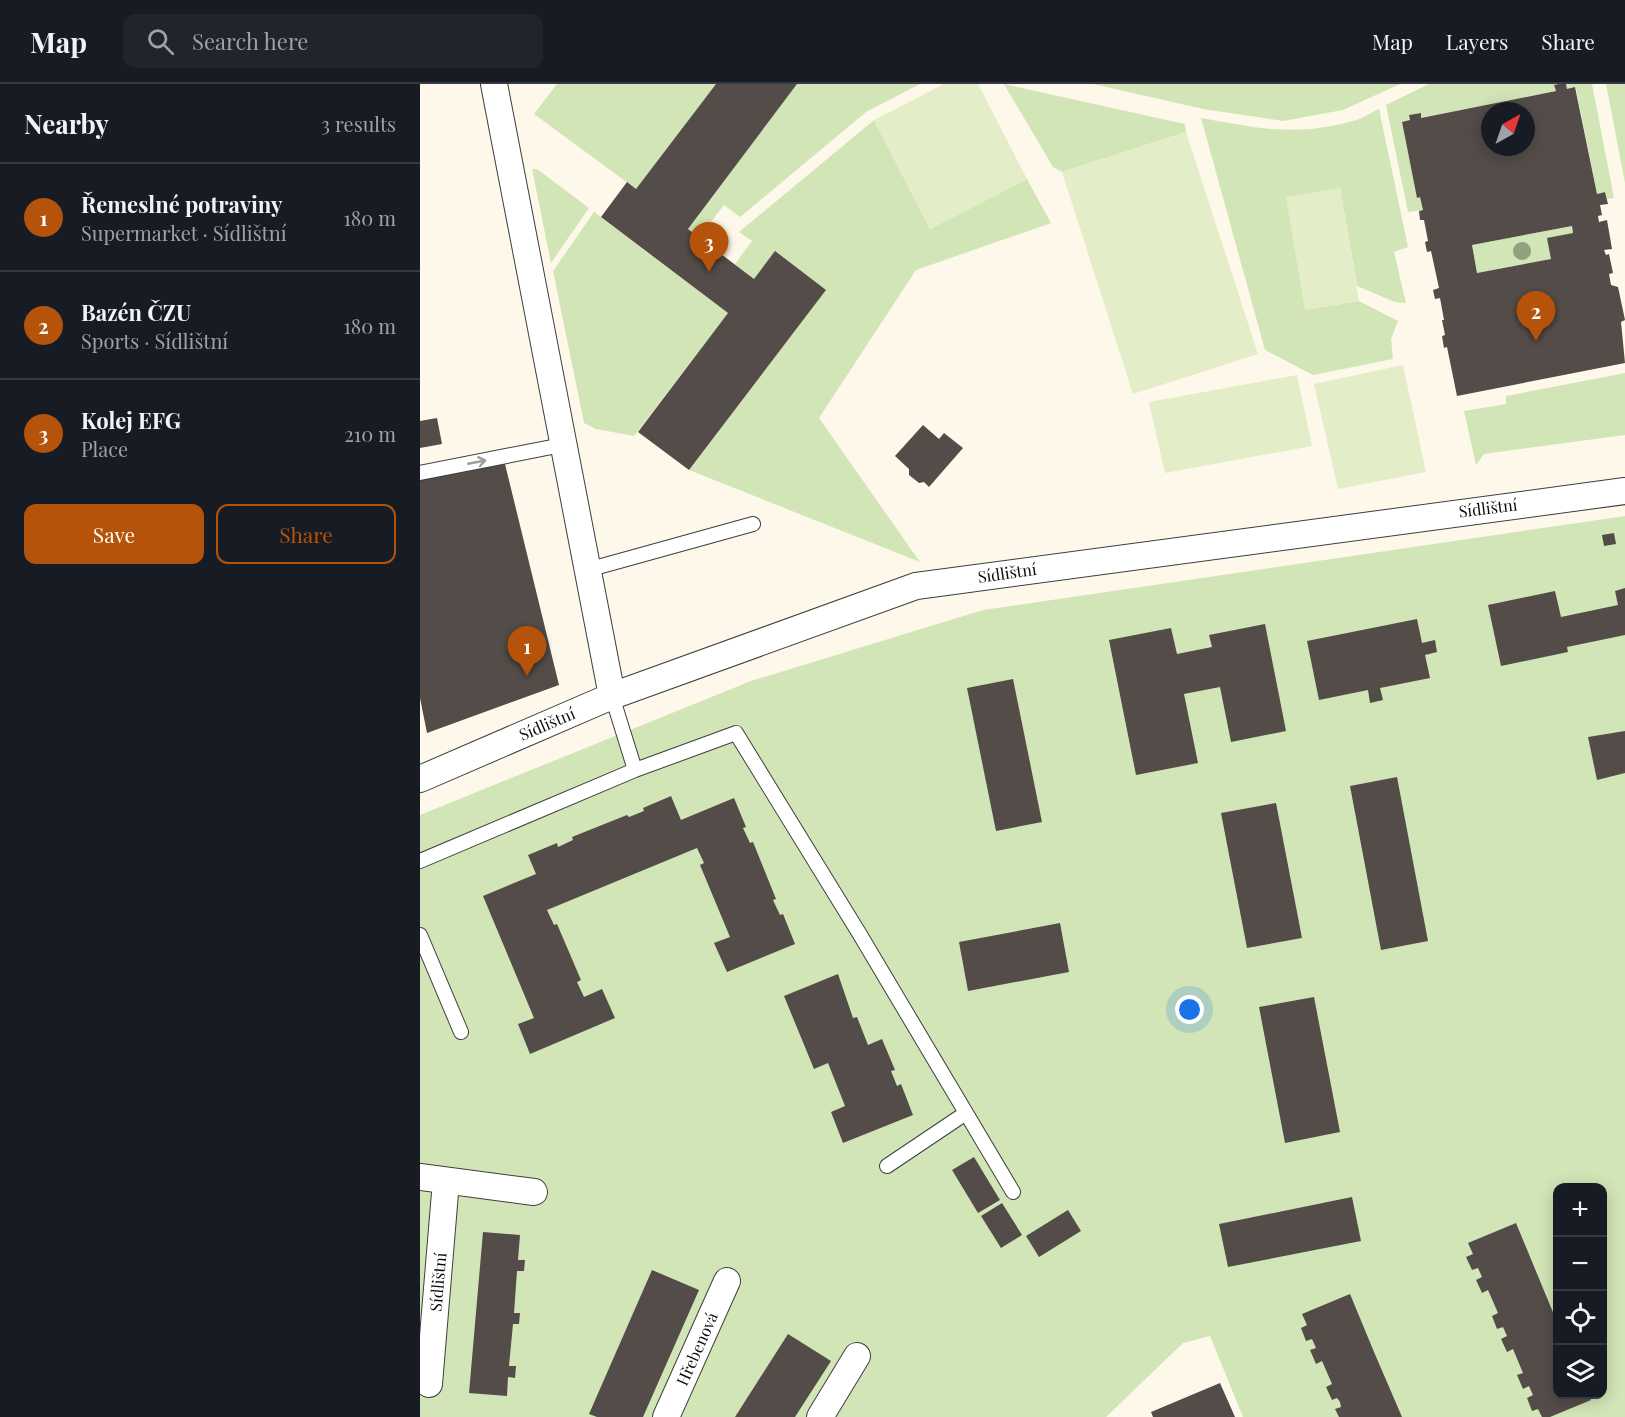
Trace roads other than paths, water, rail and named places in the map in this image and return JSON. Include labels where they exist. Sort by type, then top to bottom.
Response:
[{"type":"street","points":[[496,86],[562,445],[612,696]]},
{"type":"street","name":"Sídlištní","points":[[420,779],[612,696],[916,586],[1625,491]]},
{"type":"street","points":[[420,1177],[534,1192]]},
{"type":"street","name":"Sídlištní","points":[[429,1384],[446,1181]]},
{"type":"street","name":"Hřebenová","points":[[666,1417],[727,1281]]},
{"type":"street","points":[[820,1417],[857,1356]]},
{"type":"lane","points":[[420,473],[562,445]]},
{"type":"lane","points":[[587,570],[753,524]]},
{"type":"lane","points":[[612,696],[634,770]]},
{"type":"lane","points":[[420,861],[634,770],[736,733],[1013,1192]]},
{"type":"lane","points":[[420,935],[461,1032]]},
{"type":"lane","points":[[887,1166],[966,1113]]},
{"type":"place","name":"Kolej EFG","points":[[709,272]]},
{"type":"place","name":"Bazén ČZU","points":[[1536,341]]},
{"type":"place","name":"Řemeslné potraviny","points":[[527,676]]}]
